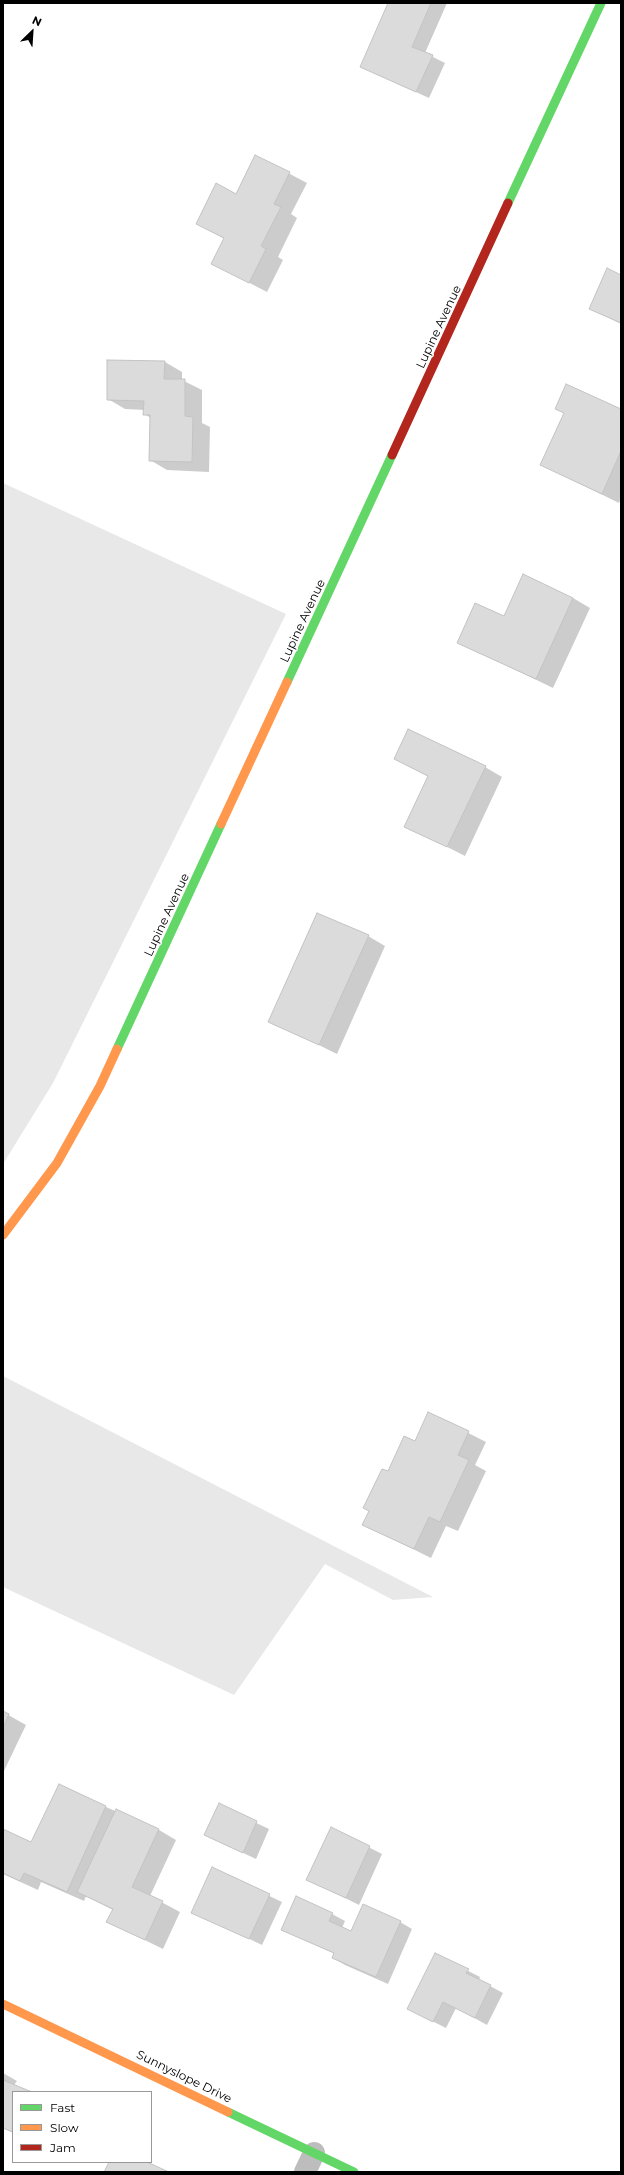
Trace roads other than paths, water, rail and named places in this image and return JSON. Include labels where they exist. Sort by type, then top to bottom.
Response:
[{"type":"street","name":"Lupine Avenue","points":[[3,1235],[57,1163],[100,1086],[601,3]]},
{"type":"street","name":"Sunnyslope Drive","points":[[3,2004],[309,2162],[354,2172]]}]
